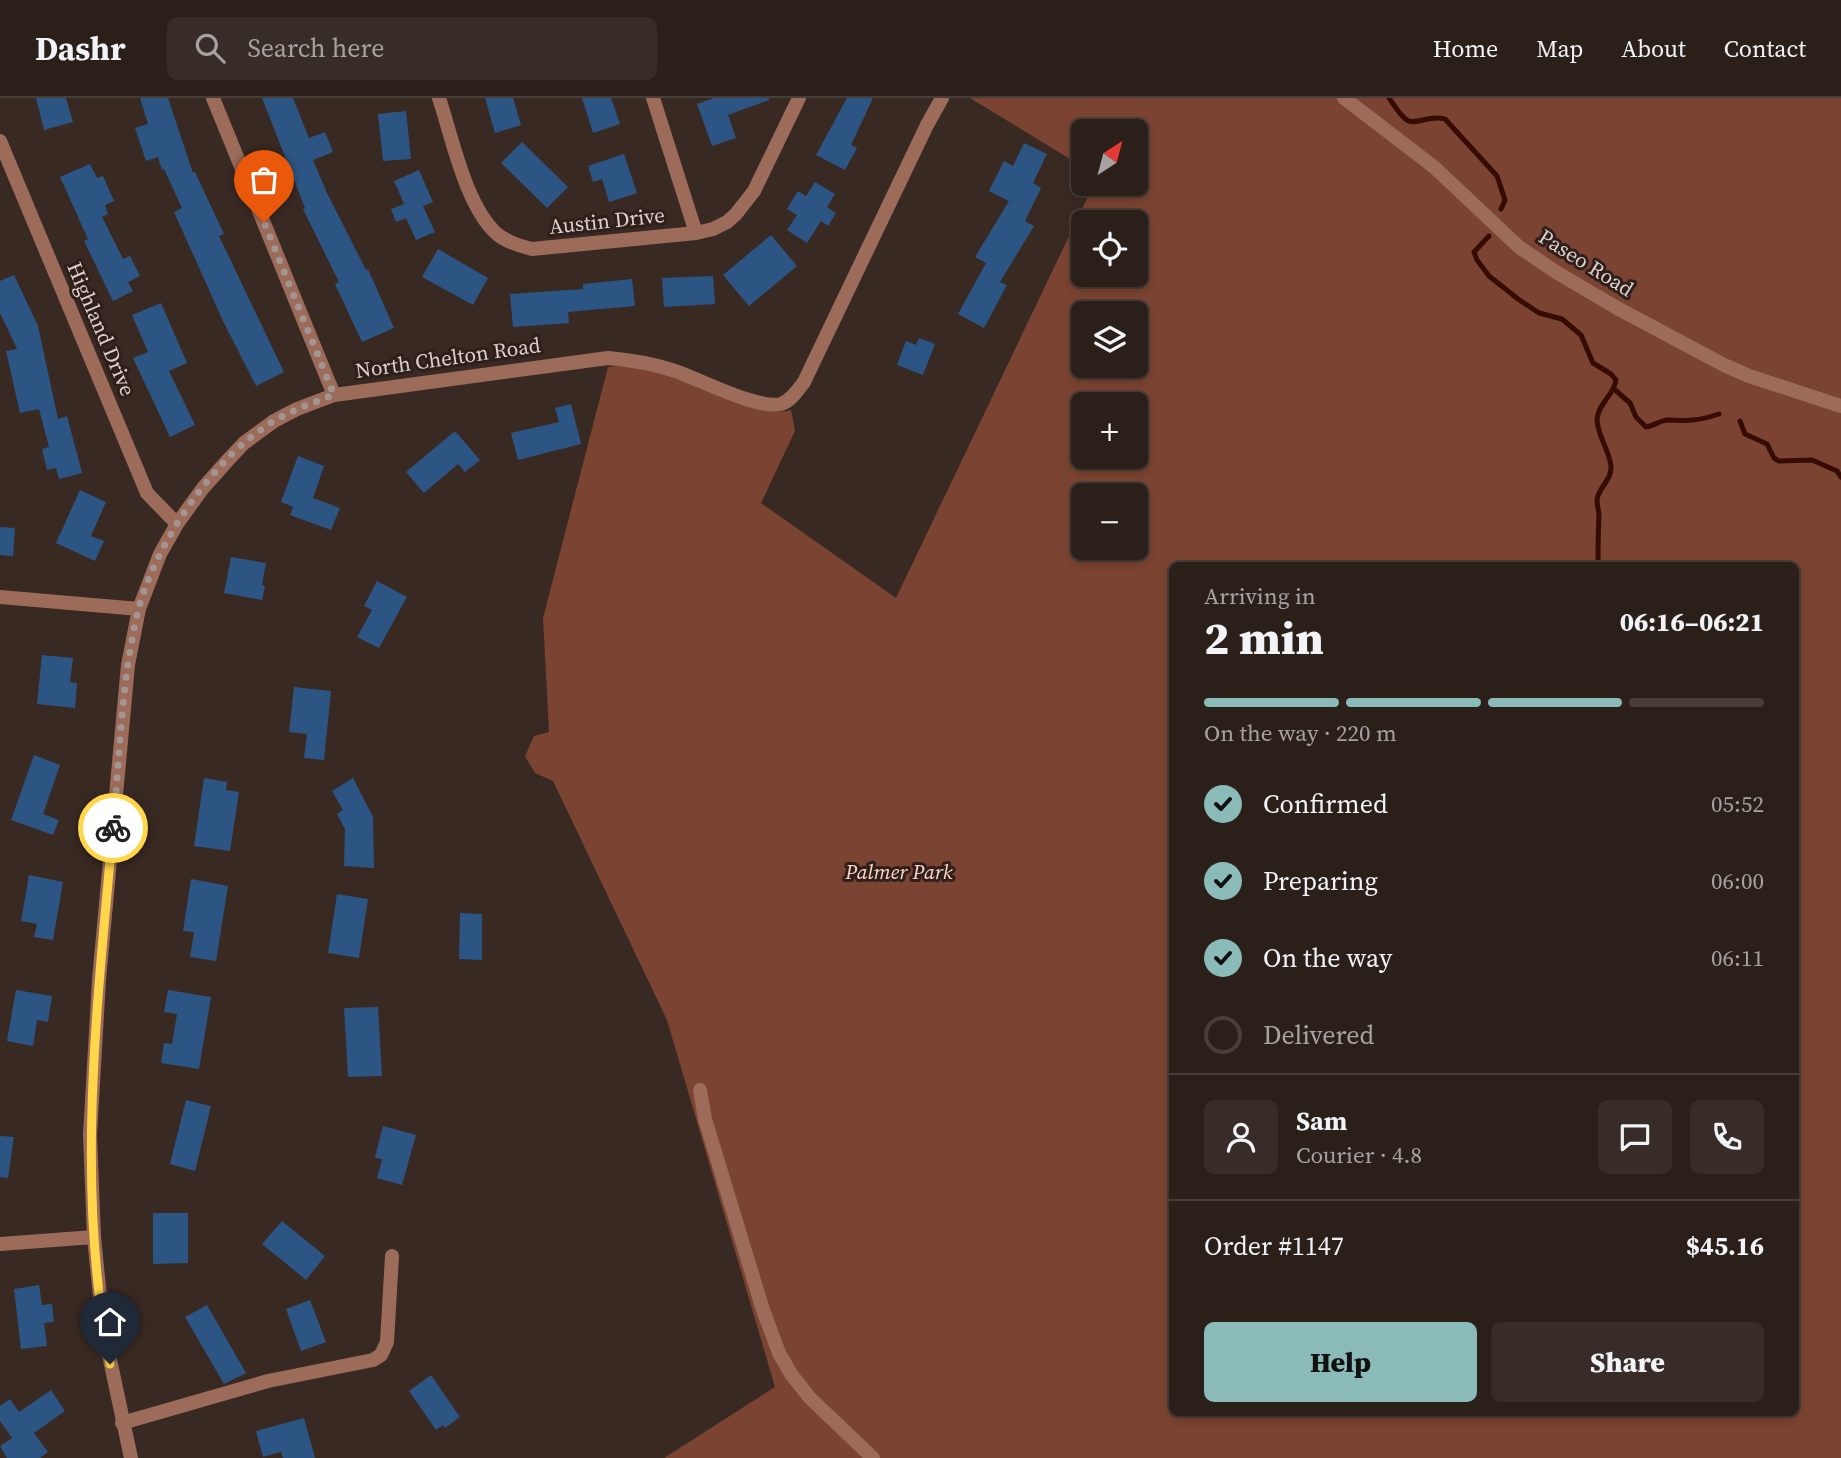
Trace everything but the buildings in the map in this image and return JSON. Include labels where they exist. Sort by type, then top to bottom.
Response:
[{"type":"street","points":[[213,98],[334,395]]},
{"type":"street","name":"Austin Drive","points":[[439,98],[475,205],[498,235],[514,245],[532,249],[696,233],[727,222],[746,203],[799,98]]},
{"type":"street","points":[[653,98],[696,233]]},
{"type":"street","name":"North Chelton Road","points":[[131,1458],[103,1327],[94,1237],[90,1135],[99,980],[128,665],[139,609],[160,554],[177,524],[203,488],[258,431],[297,409],[334,395],[608,358],[649,363],[755,401],[771,405],[784,403],[804,382],[942,98]]},
{"type":"street","name":"Paseo Road","points":[[1344,98],[1434,167],[1519,247],[1556,272],[1724,365],[1775,386],[1841,406]]},
{"type":"street","name":"Highland Drive","points":[[0,141],[147,494],[177,524]]},
{"type":"street","points":[[0,597],[139,609]]},
{"type":"street","points":[[700,1090],[705,1119],[763,1310],[779,1353],[810,1398],[873,1458]]},
{"type":"street","points":[[0,1244],[94,1237]]},
{"type":"street","points":[[122,1423],[268,1381],[373,1360],[387,1342],[392,1256]]},
{"type":"green space","name":"Palmer Park","points":[[970,98],[1841,98],[1841,1458],[664,1458],[775,1387],[667,1020],[553,781],[535,773],[525,756],[534,736],[549,732],[543,618],[608,367],[623,366],[655,372],[762,410],[791,410],[795,431],[761,503],[896,598],[1071,232],[1071,287],[1148,287],[1148,210],[1082,210],[1088,196],[1148,196],[1148,119],[1071,119],[1071,160]]},
{"type":"waterway","points":[[1389,98],[1407,120],[1414,122],[1445,119],[1497,176],[1505,200],[1501,209]]},
{"type":"waterway","points":[[1489,236],[1474,252],[1489,276],[1539,313],[1562,319],[1581,335],[1593,363],[1616,380],[1597,419],[1611,466],[1597,500],[1598,562]]},
{"type":"waterway","points":[[1614,389],[1630,403],[1636,417],[1646,427],[1665,420],[1694,420],[1719,414]]},
{"type":"waterway","points":[[1740,421],[1745,434],[1767,444],[1774,458],[1779,461],[1812,460],[1837,471],[1841,477]]},
{"type":"way so far","points":[[113,828],[128,665],[139,609],[160,554],[177,524],[203,488],[244,443],[274,421],[334,395],[264,222]]},
{"type":"route","points":[[110,1364],[98,1291],[90,1135],[99,980],[113,828]]}]
